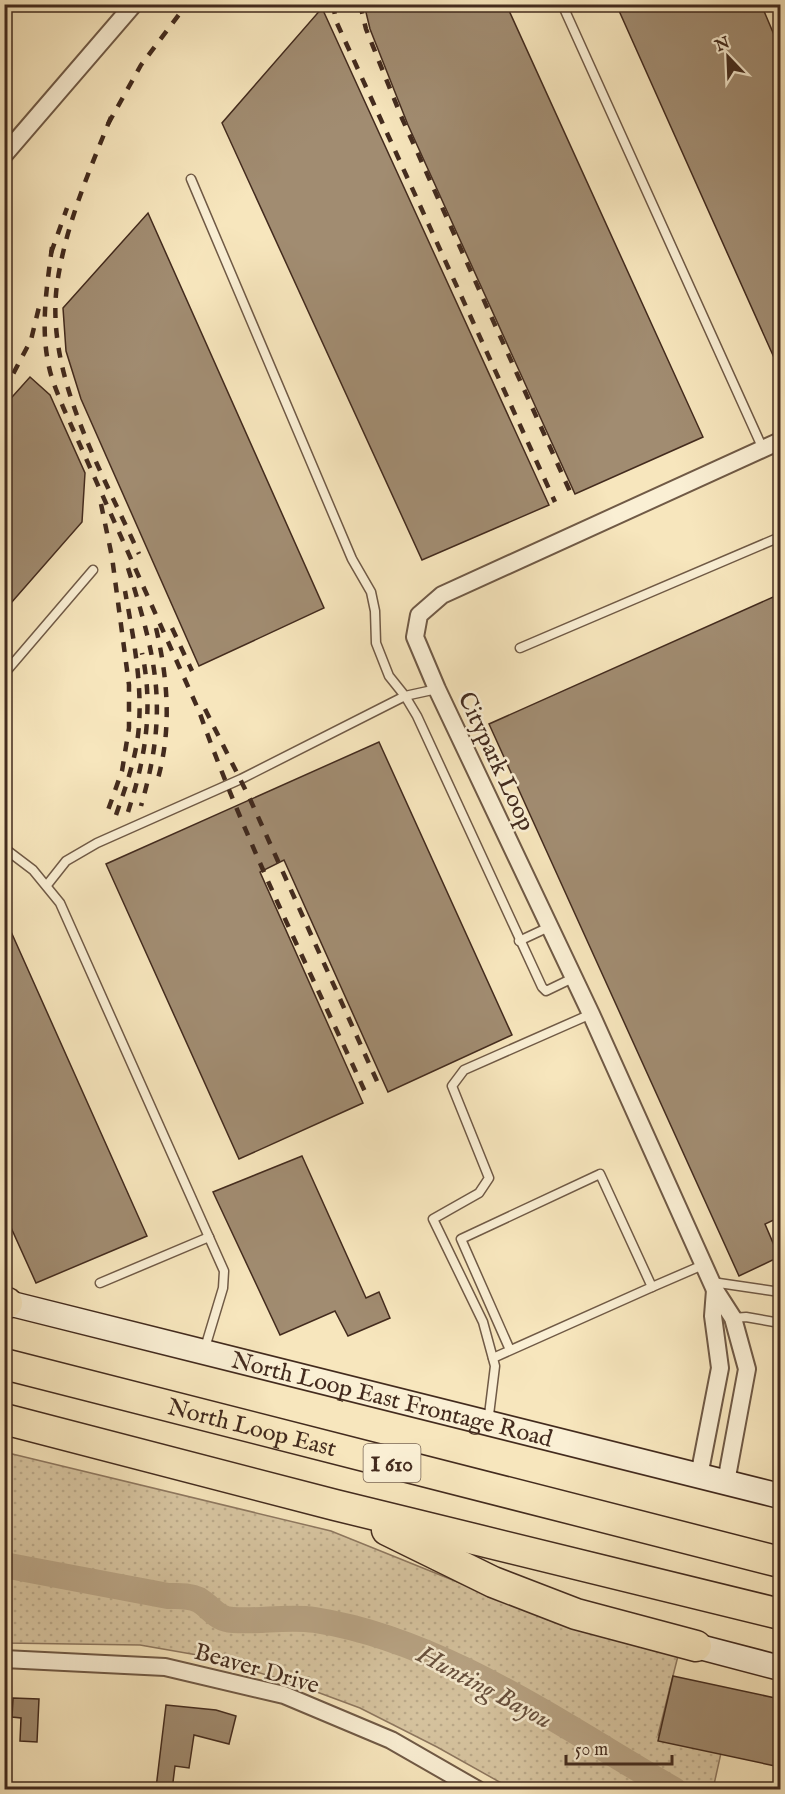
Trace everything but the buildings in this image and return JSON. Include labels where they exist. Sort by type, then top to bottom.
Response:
[{"type":"highway","name":"North Loop East","points":[[4,1364],[780,1562]]},
{"type":"highway","name":"I 610","points":[[4,1419],[335,1505],[780,1614]]},
{"type":"highway","points":[[335,1505],[493,1582],[576,1614],[696,1646]]},
{"type":"main road","name":"North Loop East Frontage Road","points":[[5,1303],[780,1496]]},
{"type":"main road","points":[[696,1646],[780,1668]]},
{"type":"street","points":[[4,155],[134,4]]},
{"type":"street","name":"Citypark Loop","points":[[726,1482],[747,1369],[733,1318],[703,1265],[591,1014],[436,689],[415,637],[419,615],[442,595],[780,441]]},
{"type":"street","name":"Citypark Loop","points":[[699,1476],[720,1368],[713,1316],[713,1286]]},
{"type":"street","name":"Beaver Drive","points":[[4,1659],[165,1667],[284,1695],[391,1740],[478,1790]]},
{"type":"lane","points":[[562,4],[763,449]]},
{"type":"lane","points":[[191,179],[352,559],[371,592],[375,611],[376,643],[389,676],[417,716],[519,941],[546,991],[573,978]]},
{"type":"lane","points":[[520,648],[780,537]]},
{"type":"lane","points":[[4,674],[93,570]]},
{"type":"lane","points":[[47,885],[66,861],[97,843],[241,779],[405,696],[436,689]]},
{"type":"lane","points":[[4,848],[47,885],[60,903],[224,1270],[223,1288],[204,1352]]},
{"type":"lane","points":[[519,941],[549,927]]},
{"type":"lane","points":[[488,1423],[494,1392],[493,1358],[483,1322],[433,1219],[479,1193],[489,1178],[452,1086],[464,1070],[591,1014]]},
{"type":"lane","points":[[510,1350],[461,1239],[600,1174],[652,1287]]},
{"type":"lane","points":[[100,1283],[209,1237]]},
{"type":"lane","points":[[493,1358],[703,1265]]},
{"type":"lane","points":[[713,1286],[780,1292]]},
{"type":"lane","points":[[733,1318],[746,1317],[780,1323]]},
{"type":"shaded area","points":[[4,1452],[331,1531],[552,1620],[678,1656],[658,1735],[721,1753],[713,1789],[512,1789],[360,1708],[290,1682],[203,1656],[140,1645],[5,1643]]},
{"type":"waterway","name":"Hunting Bayou","points":[[4,1565],[168,1596],[191,1597],[227,1619],[315,1620],[363,1630],[409,1646],[501,1688],[674,1790]]},
{"type":"railway","points":[[108,124],[141,65],[187,4]]},
{"type":"railway","points":[[333,4],[336,21],[555,502]]},
{"type":"railway","points":[[360,4],[366,29],[401,116],[572,496]]},
{"type":"railway","points":[[775,4],[780,17]]},
{"type":"railway","points":[[111,117],[80,196],[67,237],[58,278],[55,313],[59,349],[79,420],[139,554]]},
{"type":"railway","points":[[51,253],[67,208]]},
{"type":"railway","points":[[52,247],[45,307],[45,337],[46,352],[55,387],[199,711],[258,857],[367,1096]]},
{"type":"railway","points":[[4,391],[31,340],[40,303]]},
{"type":"railway","points":[[101,504],[112,557],[129,685],[129,728],[122,771],[107,813]]},
{"type":"railway","points":[[128,568],[146,631],[156,686],[155,741],[141,806]]},
{"type":"railway","points":[[116,815],[138,737],[140,708],[134,641],[125,591]]},
{"type":"railway","points":[[156,628],[167,705],[165,743],[157,782]]},
{"type":"railway","points":[[172,628],[192,671]]},
{"type":"railway","points":[[128,812],[139,773],[146,734],[146,673],[142,653]]},
{"type":"railway","points":[[205,709],[250,799],[381,1090]]}]
